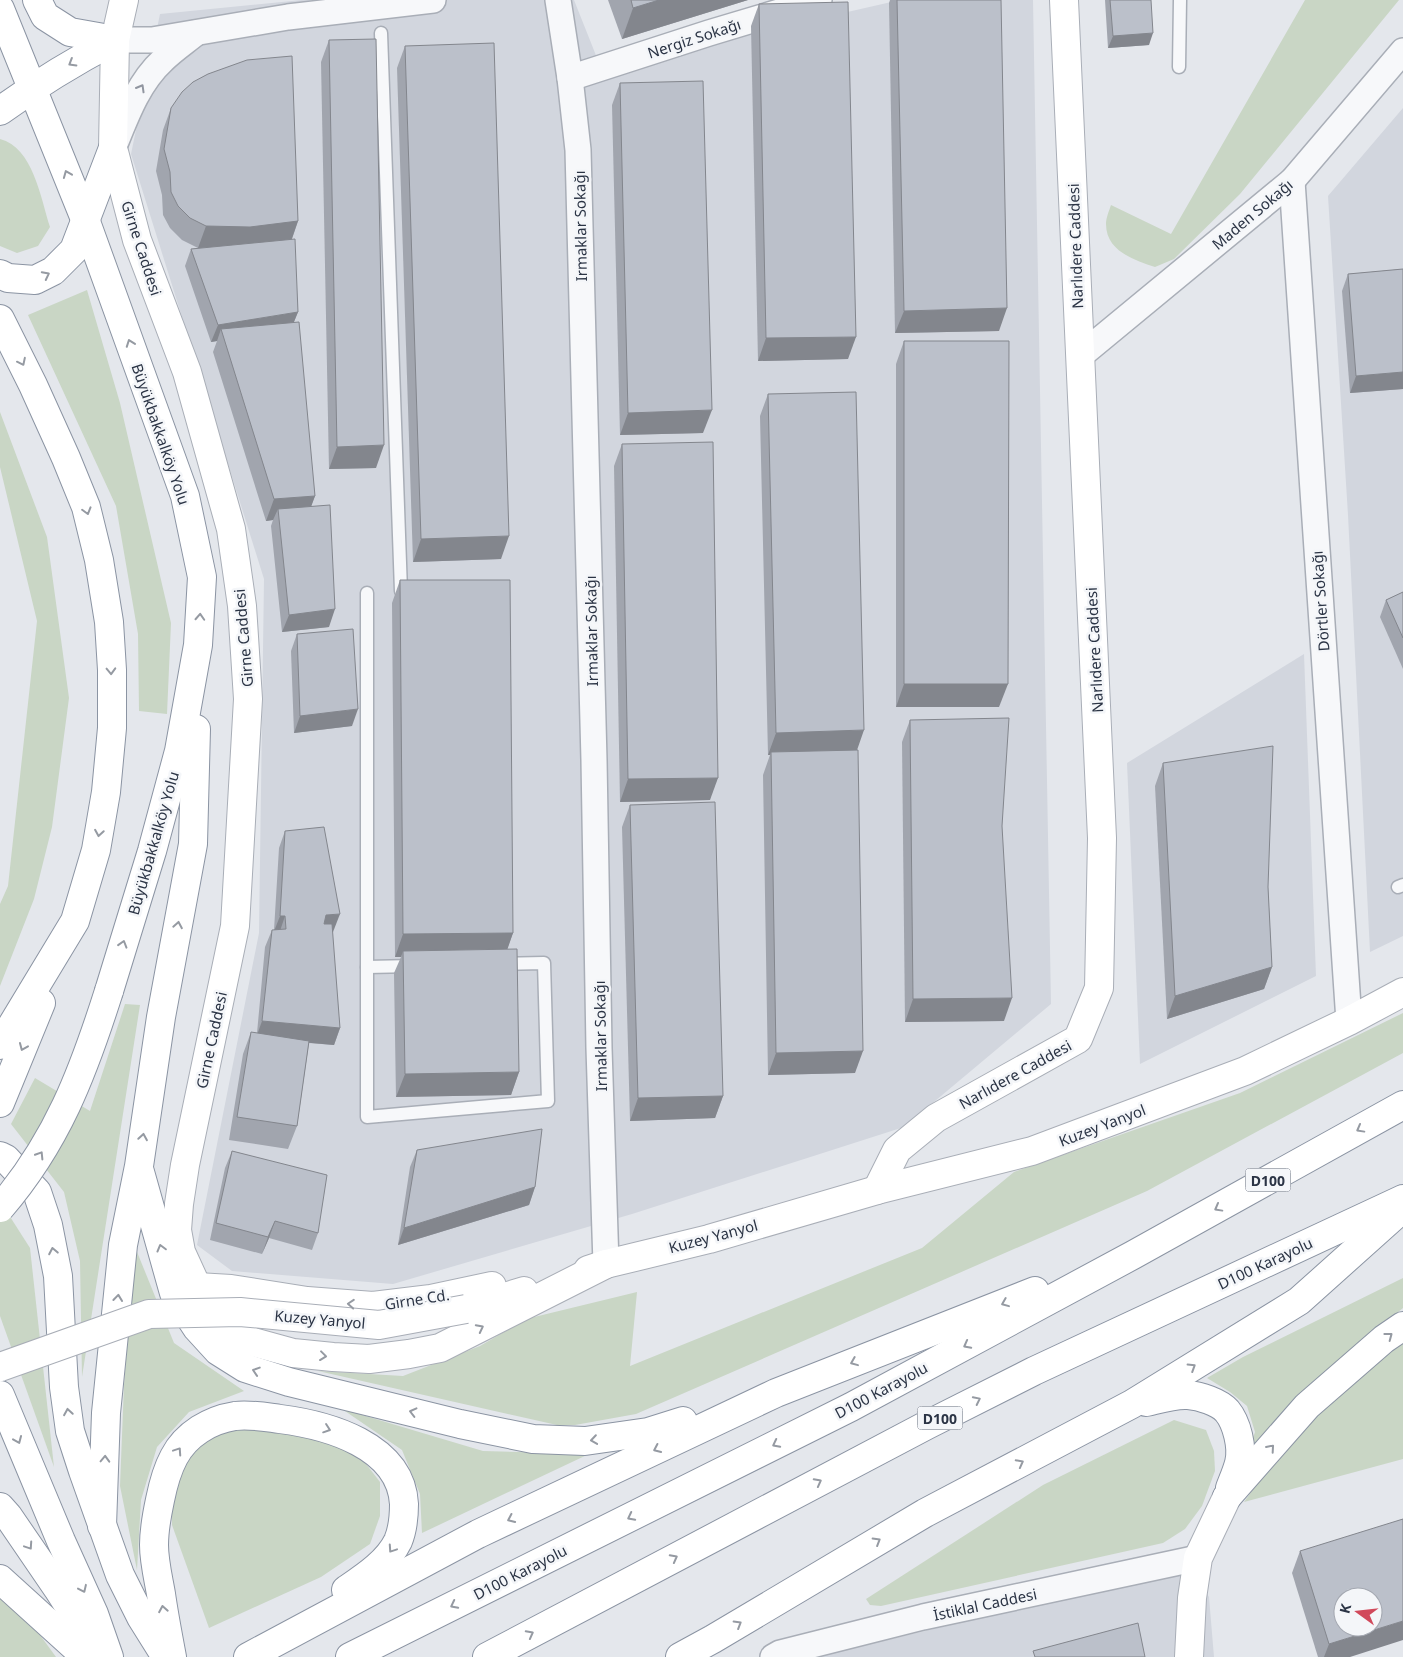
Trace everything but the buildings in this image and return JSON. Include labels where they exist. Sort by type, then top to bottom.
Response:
[{"type":"main road","points":[[37,0],[45,16],[70,32],[115,40]]},
{"type":"main road","name":"Girne Caddesi","points":[[124,0],[115,40],[113,148],[137,240],[187,372],[231,529],[242,606],[248,699],[235,926],[185,1165],[177,1230],[181,1252],[197,1287],[219,1324],[253,1342],[293,1353],[369,1359],[440,1348],[606,1264]]},
{"type":"main road","name":"Narlıdere Caddesi","points":[[877,1190],[897,1150],[936,1118],[1078,1039],[1099,988],[1102,838],[1064,0]]},
{"type":"main road","name":"Büyükbakkalköy Yolu","points":[[0,9],[85,219],[185,496],[202,577],[198,645],[176,760],[152,852],[109,991],[90,1050],[56,1129],[15,1191],[0,1208]]},
{"type":"main road","points":[[0,111],[32,87],[78,59],[115,40]]},
{"type":"main road","points":[[0,122],[16,119],[48,126]]},
{"type":"main road","points":[[0,274],[8,278],[35,280],[53,271],[74,250],[113,148]]},
{"type":"main road","points":[[0,319],[44,409],[86,507],[99,560],[108,622],[112,670],[112,728],[106,792],[96,850],[75,921],[0,1103]]},
{"type":"main road","points":[[102,1526],[106,1413],[123,1245],[139,1166],[161,1017],[193,844],[198,645]]},
{"type":"main road","points":[[0,1045],[75,921]]},
{"type":"main road","name":"Kuzey Yanyol","points":[[0,1367],[148,1314],[240,1312],[380,1325],[466,1309],[606,1264],[709,1238],[877,1190],[1032,1151],[1245,1071],[1349,1021],[1403,992]]},
{"type":"main road","name":"D100 Karayolu","points":[[350,1657],[851,1407],[1133,1255],[1403,1105]]},
{"type":"main road","points":[[0,1156],[6,1159],[36,1192],[48,1225],[58,1276],[64,1387],[70,1431],[120,1575],[141,1617],[166,1657]]},
{"type":"main road","points":[[139,1166],[174,1292],[197,1328],[218,1351],[245,1368],[289,1382],[460,1424],[533,1439],[550,1440],[585,1441],[648,1432],[776,1393]]},
{"type":"main road","name":"D100 Karayolu","points":[[487,1657],[927,1425],[1034,1371],[1403,1199]]},
{"type":"main road","points":[[680,1657],[707,1648],[925,1513],[1132,1404],[1299,1301],[1403,1208]]},
{"type":"main road","points":[[248,1657],[478,1534],[776,1393],[1024,1295],[1133,1255]]},
{"type":"main road","name":"Girne Cd.","points":[[197,1287],[231,1289],[307,1301],[373,1306],[431,1299],[606,1264]]},
{"type":"main road","points":[[1227,1497],[1307,1406],[1384,1339],[1403,1326]]},
{"type":"main road","points":[[0,1395],[61,1541],[94,1614],[109,1657]]},
{"type":"main road","points":[[1132,1404],[1186,1395],[1197,1396],[1227,1412],[1238,1435],[1240,1462],[1227,1497],[1198,1558],[1192,1598],[1189,1657]]},
{"type":"main road","points":[[172,1657],[156,1570],[154,1545],[157,1514],[164,1484],[175,1455],[189,1438],[204,1426],[234,1416],[261,1416],[292,1420],[349,1437],[370,1448],[386,1460],[398,1479],[403,1497],[404,1518],[398,1541],[386,1558],[363,1578],[281,1640]]},
{"type":"main road","points":[[0,1507],[58,1589],[100,1657]]},
{"type":"main road","points":[[0,1579],[86,1657]]},
{"type":"street","points":[[115,40],[152,40],[288,17],[433,0]]},
{"type":"street","name":"Irmaklar Sokağı","points":[[558,0],[570,78],[578,150],[595,770],[599,1048],[606,1264]]},
{"type":"street","name":"Nergiz Sokağı","points":[[570,78],[709,32],[819,0]]},
{"type":"street","points":[[113,148],[129,109],[144,83],[162,61],[196,32]]},
{"type":"street","name":"Maden Sokağı","points":[[1080,356],[1292,181],[1403,51]]},
{"type":"street","name":"Dörtler Sokağı","points":[[1292,181],[1349,1021]]},
{"type":"street","name":"İstiklal Caddesi","points":[[773,1657],[780,1653],[923,1617],[1198,1558]]},
{"type":"lane","points":[[1179,66],[1180,0]]},
{"type":"lane","points":[[381,33],[401,592]]},
{"type":"lane","points":[[367,593],[367,1117],[548,1102],[544,964],[485,965]]},
{"type":"lane","points":[[367,967],[426,966]]},
{"type":"shaded area","points":[[302,0],[574,0],[601,68],[900,0],[1033,0],[1051,1004],[904,1127],[632,1214],[393,1284],[232,1271],[197,1245],[259,933],[264,579],[131,154],[160,14]]},
{"type":"shaded area","points":[[1403,108],[1403,936],[1370,952],[1348,515],[1328,196]]},
{"type":"shaded area","points":[[1304,654],[1316,976],[1140,1064],[1127,763]]},
{"type":"shaded area","points":[[1191,1568],[1209,1597],[1214,1657],[815,1657]]},
{"type":"green space","points":[[1305,0],[1399,0],[1240,194],[1174,259],[1155,267],[1138,261],[1116,248],[1107,233],[1106,222],[1111,205],[1171,234]]},
{"type":"green space","points":[[0,139],[11,144],[28,163],[39,189],[50,227],[38,246],[17,253],[0,246]]},
{"type":"green space","points":[[87,290],[120,403],[171,623],[167,714],[139,711],[138,634],[116,506],[28,315]]},
{"type":"green space","points":[[0,412],[47,537],[69,698],[52,827],[34,899],[0,986],[0,904],[8,886],[37,621],[0,467]]},
{"type":"green space","points":[[125,1004],[140,1005],[82,1377],[80,1261],[64,1192],[11,1124],[35,1078],[90,1111]]},
{"type":"green space","points":[[1403,1013],[1403,1053],[1147,1191],[636,1414],[575,1425],[557,1425],[318,1371],[403,1376],[480,1346],[526,1319],[637,1292],[630,1366],[922,1248],[1014,1172],[1240,1093]]},
{"type":"green space","points":[[0,1201],[30,1248],[54,1467],[0,1316]]},
{"type":"green space","points":[[135,1247],[174,1343],[244,1391],[189,1412],[157,1447],[141,1500],[137,1570],[120,1486],[124,1385]]},
{"type":"green space","points":[[1403,1278],[1403,1308],[1340,1360],[1260,1444],[1253,1445],[1252,1441],[1255,1432],[1247,1406],[1230,1392],[1207,1378],[1243,1357]]},
{"type":"green space","points":[[1403,1342],[1403,1459],[1244,1502],[1283,1447],[1332,1397]]},
{"type":"green space","points":[[342,1409],[483,1451],[589,1454],[422,1533],[420,1494],[402,1450]]},
{"type":"green space","points":[[1174,1420],[1206,1430],[1214,1451],[1215,1471],[1202,1506],[1185,1529],[1163,1543],[881,1606],[870,1605],[866,1599],[1043,1485]]},
{"type":"green space","points":[[246,1428],[278,1431],[326,1440],[363,1460],[380,1482],[380,1516],[370,1544],[321,1577],[209,1628],[172,1525],[172,1492],[192,1447],[214,1434]]},
{"type":"green space","points":[[0,1597],[32,1624],[56,1657],[0,1657]]}]
